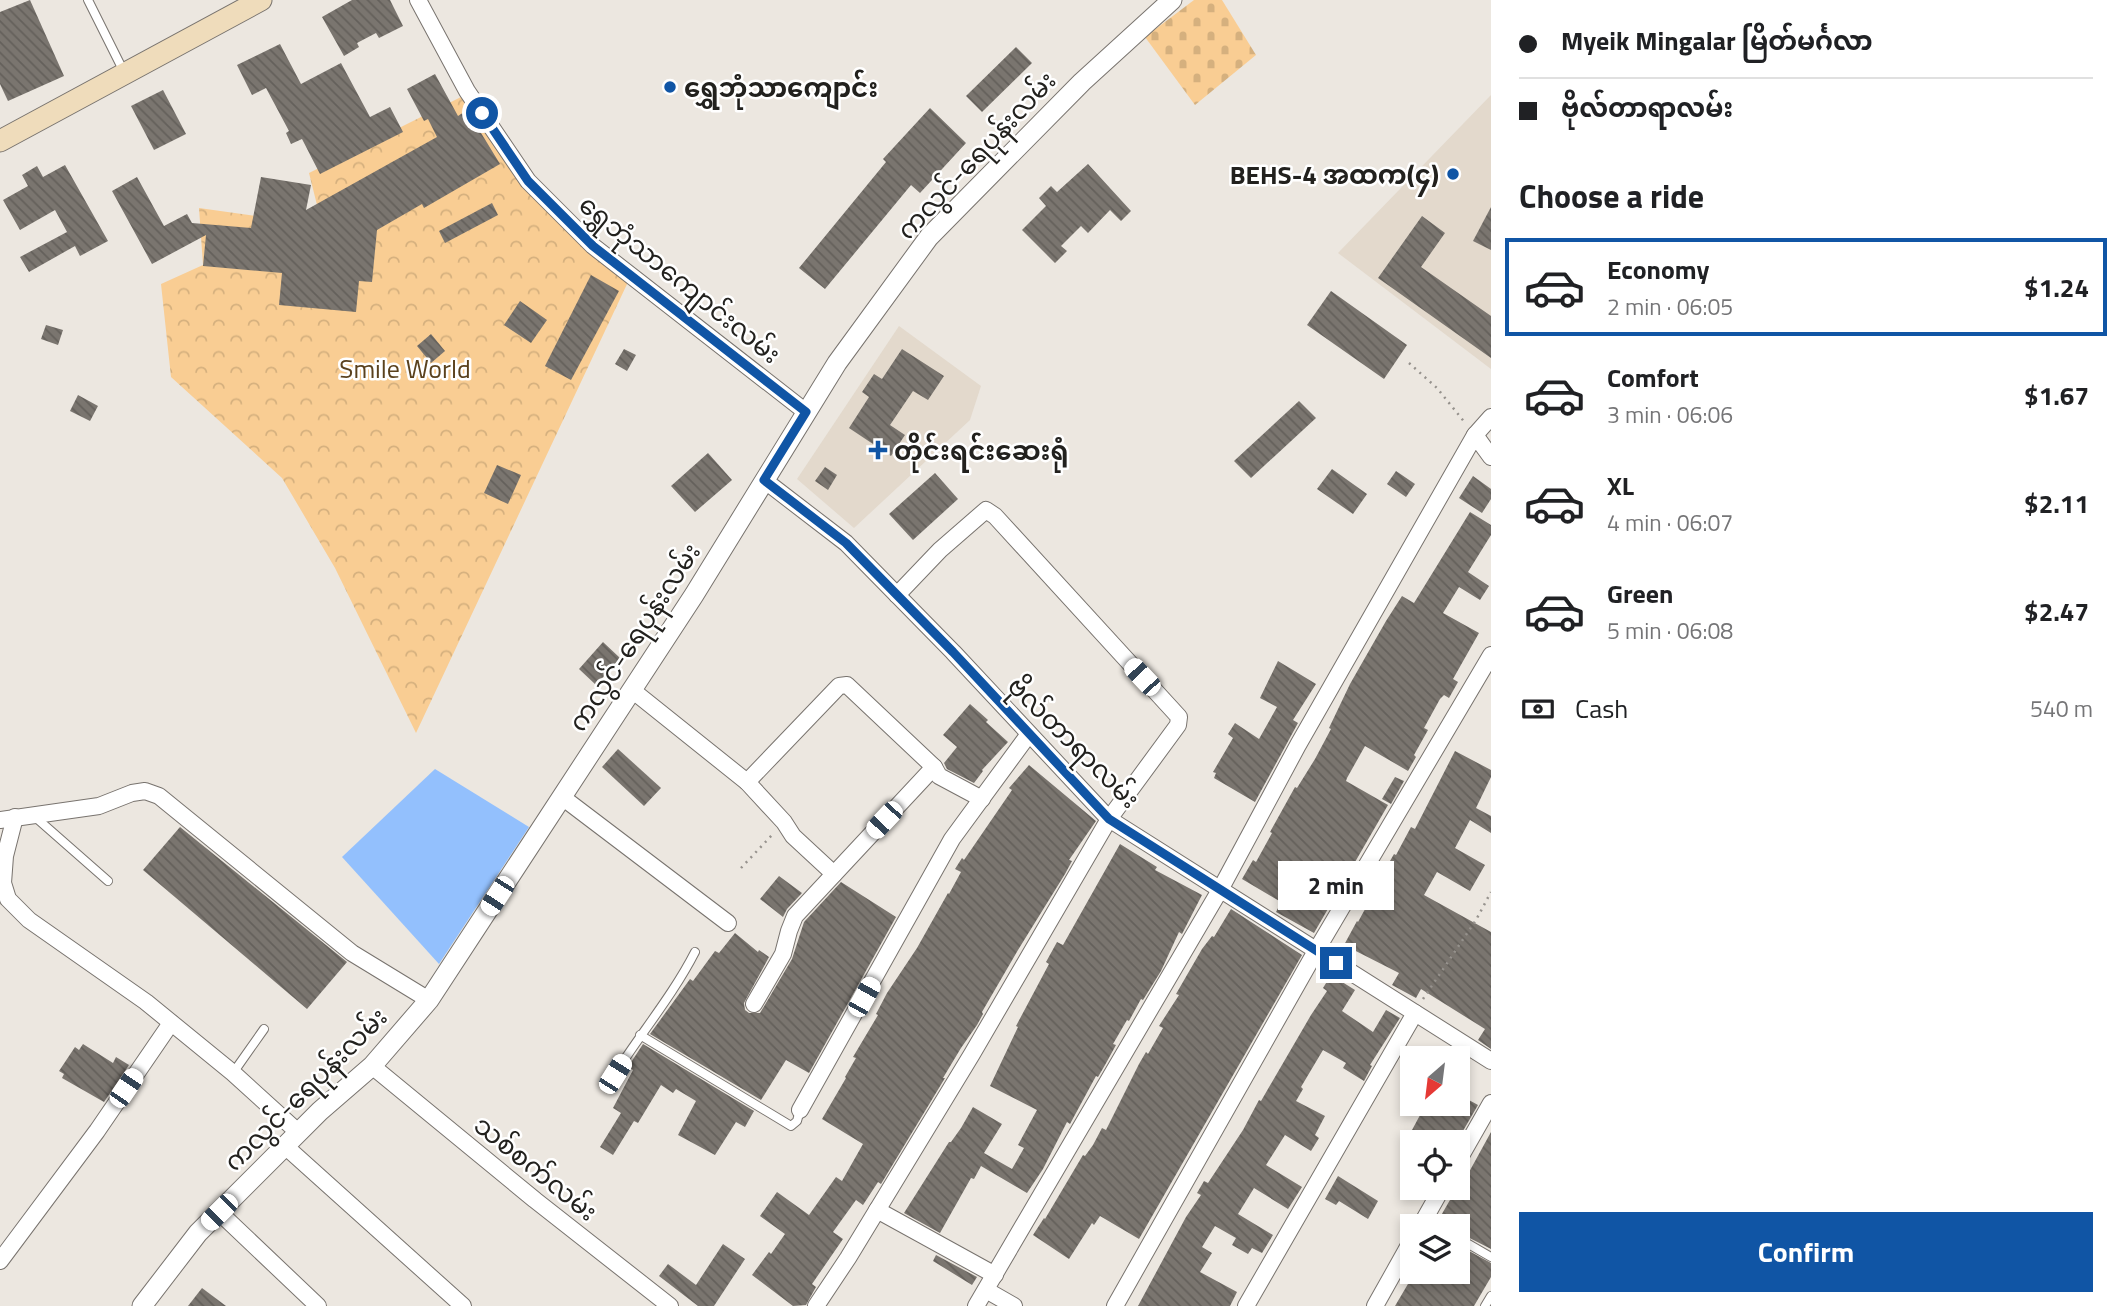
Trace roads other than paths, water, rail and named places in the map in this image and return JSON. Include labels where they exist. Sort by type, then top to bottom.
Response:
[{"type":"main road","points":[[0,141],[261,0]]},
{"type":"street","name":"ရွှေဘုံသာကျောင်းလမ်း","points":[[418,0],[467,91],[528,181],[593,246],[806,412]]},
{"type":"street","name":"ကလွင်-ရေပုန်းလမ်း","points":[[142,1306],[198,1233],[320,1111],[372,1066],[429,1000],[694,595],[837,363],[929,237],[1082,82],[1172,0]]},
{"type":"street","points":[[976,1306],[1220,890],[1298,745],[1475,435],[1491,418]]},
{"type":"street","points":[[1475,435],[1491,457]]},
{"type":"street","name":"ဗိုလ်တာရာလမ်း","points":[[764,480],[846,543],[1109,819],[1491,1061]]},
{"type":"street","points":[[816,1306],[972,1054],[1109,819],[1178,725],[1179,717],[995,516],[986,510],[940,550],[897,595]]},
{"type":"street","points":[[1115,1306],[1317,951],[1491,655]]},
{"type":"street","points":[[747,782],[839,685],[848,685],[934,767],[939,776],[982,799]]},
{"type":"street","points":[[632,690],[747,782],[784,822],[793,836],[834,873]]},
{"type":"street","points":[[800,1110],[952,839],[1029,734]]},
{"type":"street","points":[[754,1004],[783,954],[795,916],[934,767]]},
{"type":"street","points":[[429,1000],[352,953],[159,796],[145,791],[132,793],[99,806],[8,818],[3,883],[8,900],[29,920],[146,1002],[233,1073],[292,1139],[463,1306]]},
{"type":"street","points":[[562,797],[728,923]]},
{"type":"street","points":[[1246,1306],[1415,1013]]},
{"type":"street","points":[[0,1261],[97,1131],[171,1023]]},
{"type":"street","name":"သစ်စက်လမ်း","points":[[372,1066],[535,1200],[670,1306]]},
{"type":"street","points":[[1470,1140],[1491,1102]]},
{"type":"street","points":[[877,1210],[995,1275]]},
{"type":"street","points":[[219,1212],[318,1306]]},
{"type":"street","points":[[1375,1306],[1400,1261]]},
{"type":"street","points":[[986,1290],[1014,1306]]},
{"type":"lane","points":[[88,0],[125,74]]},
{"type":"lane","points":[[34,816],[108,881]]},
{"type":"lane","points":[[615,1074],[684,973],[695,952]]},
{"type":"lane","points":[[233,1073],[264,1029]]},
{"type":"lane","points":[[640,1035],[792,1126],[797,1121],[800,1110]]},
{"type":"lane","points":[[1470,1245],[1491,1257]]},
{"type":"lane","points":[[1485,1306],[1491,1296]]},
{"type":"water","points":[[435,769],[529,827],[439,964],[342,857]]},
{"type":"place","name":"ရွှေဘုံသာကျောင်း","points":[[670,87]]},
{"type":"place","name":"BEHS-4 အထက(၄)","points":[[1453,174]]},
{"type":"place","name":"တိုင်းရင်းဆေးရုံ","points":[[878,450]]},
{"type":"park label","name":"Smile World","points":[[405,368]]}]
